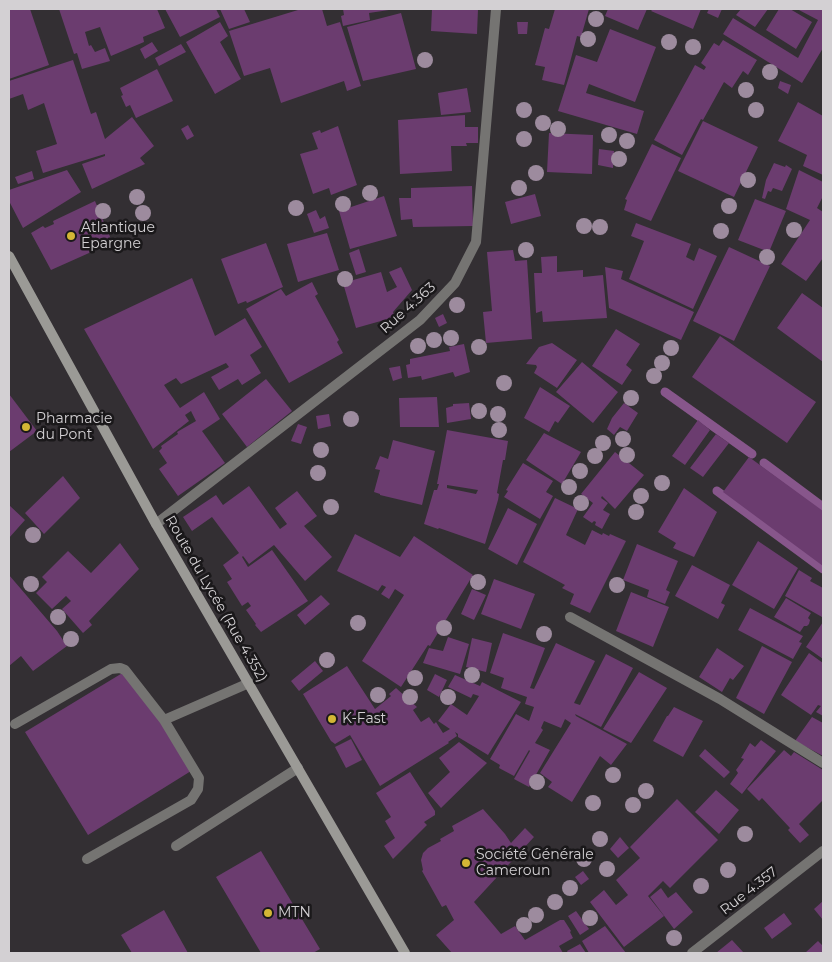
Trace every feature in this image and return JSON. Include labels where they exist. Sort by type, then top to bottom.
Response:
[{"type":"main road","name":"Route du Lycée (Rue 4.352)","points":[[9,256],[156,524],[405,953]]},
{"type":"street","name":"Rue 4.363","points":[[156,524],[420,320],[455,283],[476,242],[496,9]]},
{"type":"street","points":[[570,617],[720,699],[823,763]]},
{"type":"street","points":[[15,724],[111,669],[120,668],[125,670],[164,720],[199,778],[198,789],[191,800],[87,859]]},
{"type":"street","points":[[164,720],[249,683]]},
{"type":"street","points":[[176,846],[298,768]]},
{"type":"street","name":"Rue 4.357","points":[[692,953],[823,851]]},
{"type":"building","points":[[9,9],[30,9],[49,65],[9,79]]},
{"type":"building","points":[[59,9],[157,9],[165,28],[143,37],[144,42],[111,56],[100,27],[85,32],[89,46],[91,45],[95,52],[105,48],[110,61],[82,69],[77,53],[74,54]]},
{"type":"building","points":[[165,9],[216,9],[220,17],[180,37]]},
{"type":"building","points":[[220,9],[244,9],[250,22],[229,29]]},
{"type":"building","points":[[298,9],[322,9],[327,26],[340,22],[361,86],[347,91],[344,81],[281,103],[270,68],[244,76],[229,31]]},
{"type":"building","points":[[343,9],[389,10],[369,13],[370,20],[343,26],[341,16],[344,15]]},
{"type":"building","points":[[432,9],[478,9],[477,34],[431,31]]},
{"type":"building","points":[[555,9],[589,9],[581,37],[577,36],[564,85],[542,80],[545,67],[535,65],[545,28],[549,29]]},
{"type":"building","points":[[608,9],[647,9],[638,30],[605,16]]},
{"type":"building","points":[[653,9],[701,9],[693,29],[651,11]]},
{"type":"building","points":[[709,9],[722,9],[718,18],[707,13]]},
{"type":"building","points":[[741,9],[768,9],[755,27],[736,15]]},
{"type":"building","points":[[779,9],[790,9],[812,22],[796,49],[766,30]]},
{"type":"building","points":[[797,9],[823,9],[823,48],[802,83],[723,34],[733,18],[798,58],[818,20]]},
{"type":"building","points":[[401,13],[416,69],[363,81],[347,27]]},
{"type":"building","points":[[220,22],[228,36],[220,42],[241,79],[215,94],[186,42]]},
{"type":"building","points":[[517,22],[528,22],[527,34],[518,34]]},
{"type":"building","points":[[610,29],[656,47],[635,102],[589,84],[586,93],[644,111],[637,134],[558,111],[576,55],[597,62]]},
{"type":"building","points":[[723,40],[757,60],[748,75],[743,71],[732,88],[724,82],[682,155],[654,140],[695,65],[704,70],[706,67],[701,63],[714,43],[719,46]]},
{"type":"building","points":[[152,42],[158,51],[145,59],[140,49]]},
{"type":"building","points":[[181,44],[186,52],[159,66],[155,58]]},
{"type":"building","points":[[73,60],[91,114],[96,112],[105,139],[132,117],[154,146],[140,158],[145,164],[92,189],[82,164],[105,156],[105,154],[43,173],[36,151],[57,144],[44,103],[28,110],[23,94],[9,99],[9,81]]},
{"type":"building","points":[[157,69],[173,101],[136,118],[130,105],[126,107],[120,88]]},
{"type":"building","points":[[780,81],[791,85],[788,94],[778,88]]},
{"type":"building","points":[[467,88],[471,112],[441,115],[438,93]]},
{"type":"building","points":[[798,102],[823,116],[823,175],[803,166],[807,155],[778,141]]},
{"type":"building","points":[[465,115],[465,127],[478,127],[478,143],[466,143],[467,146],[451,146],[452,171],[400,174],[398,120]]},
{"type":"building","points":[[703,121],[758,147],[734,197],[678,171]]},
{"type":"building","points":[[188,125],[194,136],[187,140],[181,129]]},
{"type":"building","points":[[338,126],[357,185],[331,195],[329,188],[313,194],[300,154],[318,149],[312,133],[320,130],[321,133]]},
{"type":"building","points":[[549,133],[593,135],[592,174],[547,172]]},
{"type":"building","points":[[652,144],[681,158],[651,221],[624,210],[627,200],[625,199]]},
{"type":"building","points":[[599,149],[614,151],[613,168],[598,165]]},
{"type":"building","points":[[774,163],[785,167],[786,165],[792,169],[782,191],[773,188],[771,192],[768,191],[765,199],[762,198],[766,180]]},
{"type":"building","points":[[67,170],[81,192],[23,228],[9,201],[9,190]]},
{"type":"building","points":[[799,170],[823,182],[823,196],[817,208],[823,212],[823,258],[806,281],[781,264],[810,220],[786,209]]},
{"type":"building","points":[[32,171],[34,179],[18,184],[15,177]]},
{"type":"building","points":[[472,186],[473,226],[413,227],[412,219],[401,220],[399,198],[411,198],[411,188]]},
{"type":"building","points":[[535,194],[541,216],[511,224],[505,202]]},
{"type":"building","points":[[384,196],[397,236],[350,249],[339,211]]},
{"type":"building","points":[[755,199],[786,211],[769,252],[738,240]]},
{"type":"building","name":"Atlantique Epargne","points":[[95,201],[111,239],[97,247],[98,249],[51,270],[31,233],[43,226],[45,228],[54,224],[53,221]]},
{"type":"building","points":[[316,210],[320,219],[325,216],[329,228],[314,233],[307,214]]},
{"type":"building","points":[[636,223],[691,244],[686,257],[694,261],[699,248],[717,256],[693,309],[629,279],[644,241],[631,236]]},
{"type":"building","points":[[327,233],[339,270],[298,282],[287,244]]},
{"type":"building","points":[[266,243],[283,287],[247,303],[246,301],[238,304],[221,259]]},
{"type":"building","points":[[729,247],[770,266],[734,341],[693,321]]},
{"type":"building","points":[[359,249],[366,272],[356,275],[349,253]]},
{"type":"building","points":[[513,250],[515,261],[527,260],[532,339],[486,343],[483,312],[492,311],[487,252]]},
{"type":"building","points":[[557,256],[557,272],[583,270],[583,277],[603,275],[607,318],[543,322],[542,311],[536,313],[534,273],[542,273],[541,257]]},
{"type":"building","points":[[401,267],[412,290],[393,312],[395,317],[356,328],[343,283],[381,272],[387,292],[397,287],[389,272]]},
{"type":"building","points":[[605,267],[623,271],[621,279],[694,312],[681,340],[609,308]]},
{"type":"building","points":[[192,278],[215,336],[245,318],[262,347],[250,355],[261,373],[242,385],[238,379],[219,390],[211,377],[229,367],[226,363],[181,384],[176,378],[164,385],[180,408],[204,392],[220,419],[202,431],[225,463],[178,496],[159,469],[167,463],[159,451],[162,448],[161,446],[178,434],[177,432],[196,421],[191,411],[185,415],[189,421],[153,449],[84,329]]},
{"type":"building","points":[[312,282],[318,294],[315,296],[339,340],[337,342],[343,353],[289,383],[246,309],[281,289],[286,296]]},
{"type":"building","points":[[802,293],[823,308],[823,362],[777,328]]},
{"type":"building","points":[[443,314],[447,323],[439,327],[435,318]]},
{"type":"building","points":[[616,329],[640,344],[626,365],[632,370],[622,385],[592,366]]},
{"type":"building","points":[[720,336],[816,402],[787,443],[692,377]]},
{"type":"building","points":[[552,343],[577,360],[557,388],[534,373],[536,365],[526,364],[539,347]]},
{"type":"building","points":[[464,344],[470,372],[455,377],[453,372],[422,380],[421,376],[408,378],[406,365],[410,364],[410,359],[450,351],[449,347]]},
{"type":"building","points":[[582,362],[618,392],[593,423],[556,392]]},
{"type":"building","points":[[400,366],[402,378],[393,381],[389,368]]},
{"type":"building","points":[[266,379],[292,411],[247,447],[222,414]]},
{"type":"building","points":[[540,387],[570,406],[558,423],[555,421],[549,432],[524,418]]},
{"type":"building","points":[[9,394],[37,431],[9,452]]},
{"type":"building","points":[[437,397],[439,427],[400,427],[399,398]]},
{"type":"building","points":[[469,403],[471,419],[447,423],[446,408],[453,406],[453,404]]},
{"type":"building","points":[[624,403],[638,413],[627,431],[620,427],[614,435],[607,429],[612,418]]},
{"type":"building","points":[[329,414],[331,426],[318,429],[316,416]]},
{"type":"building","points":[[698,420],[710,430],[685,465],[672,456]]},
{"type":"building","points":[[298,424],[307,427],[301,444],[291,441]]},
{"type":"building","points":[[447,430],[508,441],[497,493],[499,494],[498,500],[485,544],[424,524],[434,490],[437,490],[439,484],[437,484]],"holes":[[[447,485],[478,490],[476,494],[447,488]]]},
{"type":"building","points":[[544,433],[581,452],[562,484],[526,460]]},
{"type":"building","points":[[716,434],[729,443],[703,477],[690,468]]},
{"type":"building","points":[[393,440],[435,451],[422,505],[374,492],[380,470],[375,469],[380,456],[388,459]]},
{"type":"building","points":[[615,452],[644,475],[615,509],[602,496],[601,498],[608,503],[603,510],[610,514],[602,529],[595,525],[596,522],[592,523],[583,517],[593,503],[581,494]]},
{"type":"building","points":[[749,457],[823,511],[823,566],[723,492]]},
{"type":"building","points":[[523,463],[553,481],[546,492],[553,496],[540,519],[504,497],[508,491],[506,490]]},
{"type":"building","points":[[63,476],[80,498],[44,534],[25,513]]},
{"type":"building","points":[[249,486],[280,529],[287,524],[275,508],[297,491],[317,516],[304,526],[332,557],[305,581],[274,545],[249,564],[242,557],[248,567],[272,550],[308,601],[261,632],[246,610],[251,606],[248,602],[242,606],[227,582],[232,579],[223,565],[239,553],[212,517],[192,531],[183,517],[216,495],[223,505]]},
{"type":"building","points":[[684,488],[717,512],[694,557],[673,548],[676,543],[658,532]]},
{"type":"building","points":[[555,498],[578,509],[566,535],[585,545],[592,530],[602,535],[603,533],[609,536],[610,534],[626,541],[590,613],[570,604],[574,594],[562,588],[565,585],[523,562]]},
{"type":"building","points":[[9,505],[25,520],[9,538]]},
{"type":"building","points":[[508,508],[537,524],[517,565],[488,549]]},
{"type":"building","points":[[355,534],[400,557],[414,536],[473,575],[430,646],[428,645],[401,687],[362,661],[404,595],[395,589],[389,599],[381,594],[386,587],[382,585],[378,591],[337,571]]},
{"type":"building","points":[[758,541],[798,568],[774,609],[732,585]]},
{"type":"building","points":[[120,543],[139,569],[89,621],[92,625],[83,633],[62,609],[71,601],[66,596],[52,609],[36,593],[47,582],[42,577],[68,551],[91,573]]},
{"type":"building","points":[[637,544],[678,561],[666,590],[670,592],[665,604],[647,597],[649,590],[623,580]]},
{"type":"building","points":[[692,565],[730,585],[721,603],[725,605],[718,619],[675,596]]},
{"type":"building","points":[[799,570],[812,578],[810,581],[823,588],[822,617],[785,596]]},
{"type":"building","points":[[9,575],[57,631],[67,646],[33,671],[21,656],[9,666]]},
{"type":"building","points":[[494,579],[535,594],[521,629],[481,614]]},
{"type":"building","points":[[472,589],[486,595],[474,620],[461,614]]},
{"type":"building","points":[[631,592],[669,607],[653,647],[616,631]]},
{"type":"building","points":[[321,595],[330,604],[305,625],[297,615]]},
{"type":"building","points":[[786,598],[811,613],[808,618],[810,620],[809,624],[804,626],[800,632],[774,617]]},
{"type":"building","points":[[750,608],[803,636],[799,642],[802,643],[793,659],[738,630]]},
{"type":"building","points":[[823,622],[823,659],[806,647]]},
{"type":"building","points":[[503,633],[545,648],[530,688],[534,689],[556,643],[595,661],[574,703],[580,705],[606,654],[633,668],[601,727],[575,714],[627,744],[611,765],[600,756],[572,802],[548,787],[552,782],[540,773],[571,723],[565,719],[561,728],[544,721],[541,728],[543,730],[535,743],[550,750],[529,787],[514,779],[529,750],[514,776],[499,768],[500,765],[490,759],[516,714],[529,721],[534,707],[525,704],[527,697],[501,688],[504,678],[490,673]]},
{"type":"building","points":[[448,637],[469,644],[460,674],[423,663],[429,648],[443,651]]},
{"type":"building","points":[[472,638],[492,643],[486,672],[466,667]]},
{"type":"building","points":[[762,646],[792,662],[764,714],[736,698]]},
{"type":"building","points":[[717,648],[744,666],[733,680],[730,678],[722,692],[699,677]]},
{"type":"building","points":[[809,653],[823,663],[823,716],[816,712],[821,706],[818,705],[811,715],[781,695]]},
{"type":"building","points":[[315,661],[323,671],[299,691],[291,681]]},
{"type":"building","points":[[347,666],[375,709],[391,696],[389,694],[396,688],[417,707],[413,710],[421,722],[429,717],[434,724],[436,722],[443,733],[450,729],[438,721],[451,704],[467,715],[479,696],[473,694],[471,698],[448,687],[455,675],[480,686],[482,682],[521,702],[488,755],[458,737],[458,734],[455,732],[457,736],[449,743],[380,786],[350,735],[335,744],[331,741],[303,694]]},
{"type":"building","points":[[129,669],[191,771],[88,835],[25,732]]},
{"type":"building","points":[[639,672],[667,688],[631,743],[603,729]]},
{"type":"building","points":[[435,674],[447,680],[439,697],[427,690]]},
{"type":"building","points":[[674,707],[703,721],[683,757],[653,741]]},
{"type":"building","points":[[812,717],[823,723],[823,756],[795,741]]},
{"type":"building","points":[[351,739],[362,760],[346,768],[335,747]]},
{"type":"building","points":[[761,740],[776,751],[742,794],[730,784],[738,773],[736,770],[744,759],[741,758],[750,743],[755,747]]},
{"type":"building","points":[[459,742],[487,763],[441,808],[428,793],[450,772],[439,758]]},
{"type":"building","points":[[705,749],[730,772],[724,778],[699,756]]},
{"type":"building","points":[[784,750],[791,756],[794,752],[823,770],[823,800],[799,824],[809,835],[800,843],[788,830],[790,828],[762,798],[759,801],[747,789]]},
{"type":"building","points":[[410,772],[435,811],[435,815],[424,822],[427,825],[393,859],[384,846],[395,838],[385,821],[391,817],[376,793]]},
{"type":"building","points":[[716,790],[739,810],[719,834],[695,812]]},
{"type":"building","points":[[677,799],[718,840],[670,888],[663,881],[648,896],[664,916],[624,947],[590,902],[604,890],[616,905],[628,895],[616,880],[640,858],[630,847]]},
{"type":"building","name":"Société Générale Cameroun","points":[[483,809],[511,843],[525,828],[534,837],[474,902],[501,934],[515,926],[525,940],[560,920],[564,920],[573,938],[559,946],[563,953],[452,953],[436,935],[454,920],[446,905],[442,907],[422,871],[421,860],[423,853],[441,841],[440,839],[454,831],[452,826]]},
{"type":"building","points":[[620,837],[629,848],[618,858],[610,849]]},
{"type":"building","name":"MTN","points":[[261,851],[320,949],[313,953],[261,953],[216,877]]},
{"type":"building","points":[[583,871],[589,879],[581,885],[575,877]]},
{"type":"building","points":[[661,888],[668,898],[676,892],[693,912],[674,929],[650,897]]},
{"type":"building","points":[[823,901],[823,920],[814,909]]},
{"type":"building","points":[[164,910],[188,953],[132,953],[121,935]]},
{"type":"building","points":[[576,911],[589,929],[580,935],[568,916]]},
{"type":"building","points":[[784,913],[792,924],[772,939],[764,928]]},
{"type":"building","points":[[605,926],[626,953],[589,953],[582,941]]},
{"type":"building","points":[[732,940],[744,953],[716,953]]},
{"type":"building","points":[[818,941],[823,946],[823,953],[805,953]]},
{"type":"building","points":[[580,944],[586,953],[568,953],[567,951]]},
{"type":"waterway","points":[[665,392],[752,454]]},
{"type":"waterway","points":[[764,463],[823,507]]},
{"type":"waterway","points":[[717,491],[823,569]]},
{"type":"place","name":"Atlantique Epargne","points":[[71,236]]},
{"type":"place","name":"Pharmacie du Pont","points":[[26,427]]},
{"type":"place","name":"K-Fast","points":[[332,719]]},
{"type":"place","name":"Société Générale Cameroun","points":[[466,863]]},
{"type":"place","name":"MTN","points":[[268,913]]}]
